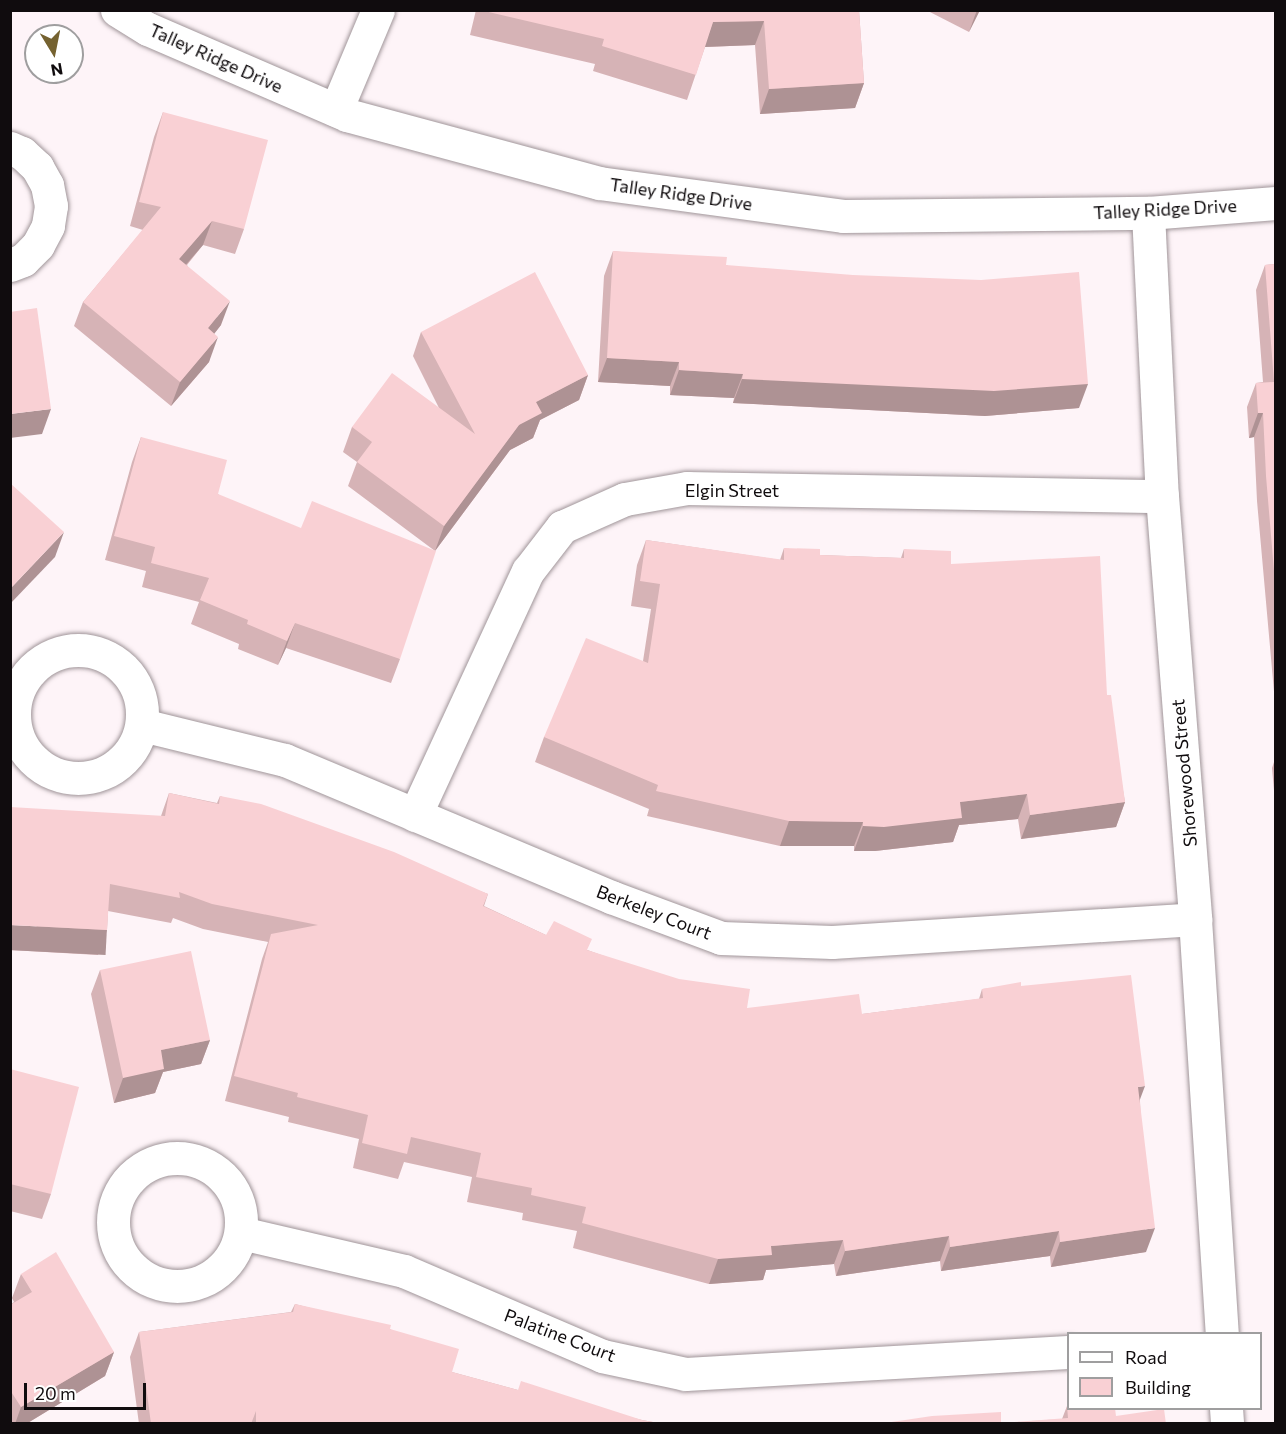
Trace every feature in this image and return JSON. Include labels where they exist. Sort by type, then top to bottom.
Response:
[{"type":"street","name":"Talley Ridge Drive","points":[[117,10],[148,29],[347,115],[599,183],[843,216],[1148,213],[1275,203]]},
{"type":"street","points":[[336,110],[378,10]]},
{"type":"street","points":[[10,148],[22,153],[37,167],[47,185],[51,206],[48,226],[38,245],[23,260],[10,265]]},
{"type":"street","name":"Shorewood Street","points":[[1148,213],[1162,496],[1196,919],[1222,1332]]},
{"type":"street","name":"Elgin Street","points":[[416,815],[528,571],[562,527],[625,499],[687,488],[1162,496]]},
{"type":"street","name":"Berkeley Court","points":[[142,725],[285,760],[611,897],[721,938],[832,942],[1196,919]]},
{"type":"street","name":"Palatine Court","points":[[241,1233],[404,1271],[602,1356],[685,1374],[1067,1352]]},
{"type":"building","points":[[480,10],[859,10],[864,83],[769,89],[764,21],[713,22],[696,75],[602,46],[604,39]]},
{"type":"building","points":[[163,112],[268,140],[244,229],[212,221],[179,259],[230,301],[208,328],[218,337],[180,382],[83,302],[161,207],[139,202]]},
{"type":"building","points":[[613,251],[727,257],[726,265],[853,275],[981,280],[1079,272],[1088,384],[994,391],[742,379],[743,374],[679,370],[679,362],[607,358]]},
{"type":"building","points":[[1275,264],[1275,583],[1263,413],[1258,413],[1256,383],[1274,382],[1265,265]]},
{"type":"building","points":[[535,272],[588,375],[536,402],[542,413],[519,425],[444,526],[357,462],[372,442],[352,427],[392,373],[475,434],[421,332]]},
{"type":"building","points":[[37,308],[51,409],[10,414],[10,312]]},
{"type":"building","points":[[141,437],[227,460],[218,494],[301,528],[312,501],[436,551],[400,659],[295,623],[287,641],[247,624],[248,620],[200,600],[209,578],[151,563],[155,547],[114,536]]},
{"type":"building","points":[[10,483],[64,532],[10,589]]},
{"type":"building","points":[[646,540],[784,560],[784,548],[820,549],[820,555],[904,558],[904,549],[951,551],[951,564],[1100,556],[1107,695],[1111,695],[1125,802],[1030,815],[1027,794],[960,802],[962,818],[884,827],[863,826],[863,822],[789,821],[656,791],[658,785],[544,737],[586,638],[648,663],[660,584],[640,581]]},
{"type":"building","points":[[169,793],[219,804],[220,796],[261,804],[394,852],[488,894],[483,906],[546,935],[554,921],[592,939],[587,950],[679,979],[750,989],[747,1008],[859,994],[862,1014],[983,998],[982,989],[1021,982],[1021,986],[1131,975],[1145,1086],[1138,1087],[1155,1228],[1060,1242],[1059,1231],[950,1247],[949,1236],[845,1251],[843,1240],[771,1246],[772,1255],[718,1259],[582,1223],[586,1207],[531,1195],[532,1188],[476,1177],[481,1153],[411,1137],[407,1154],[362,1143],[368,1115],[297,1097],[298,1093],[234,1076],[271,934],[318,925],[212,904],[179,892],[180,898],[110,884],[107,930],[10,925],[10,807],[165,816]]},
{"type":"building","points":[[191,951],[210,1040],[161,1050],[164,1069],[123,1078],[100,970]]},
{"type":"building","points":[[10,1069],[79,1087],[51,1194],[10,1184]]},
{"type":"building","points":[[56,1252],[114,1352],[21,1407],[10,1390],[10,1305],[32,1292],[21,1274]]},
{"type":"building","points":[[295,1304],[391,1325],[390,1329],[459,1349],[452,1372],[518,1390],[521,1381],[642,1420],[664,1424],[256,1424],[256,1411],[251,1424],[151,1424],[139,1332],[293,1312]]},
{"type":"building","points":[[1067,1410],[1115,1410],[1116,1416],[1164,1410],[1166,1424],[878,1424],[932,1416],[1001,1412],[1001,1423],[1068,1418]]}]
